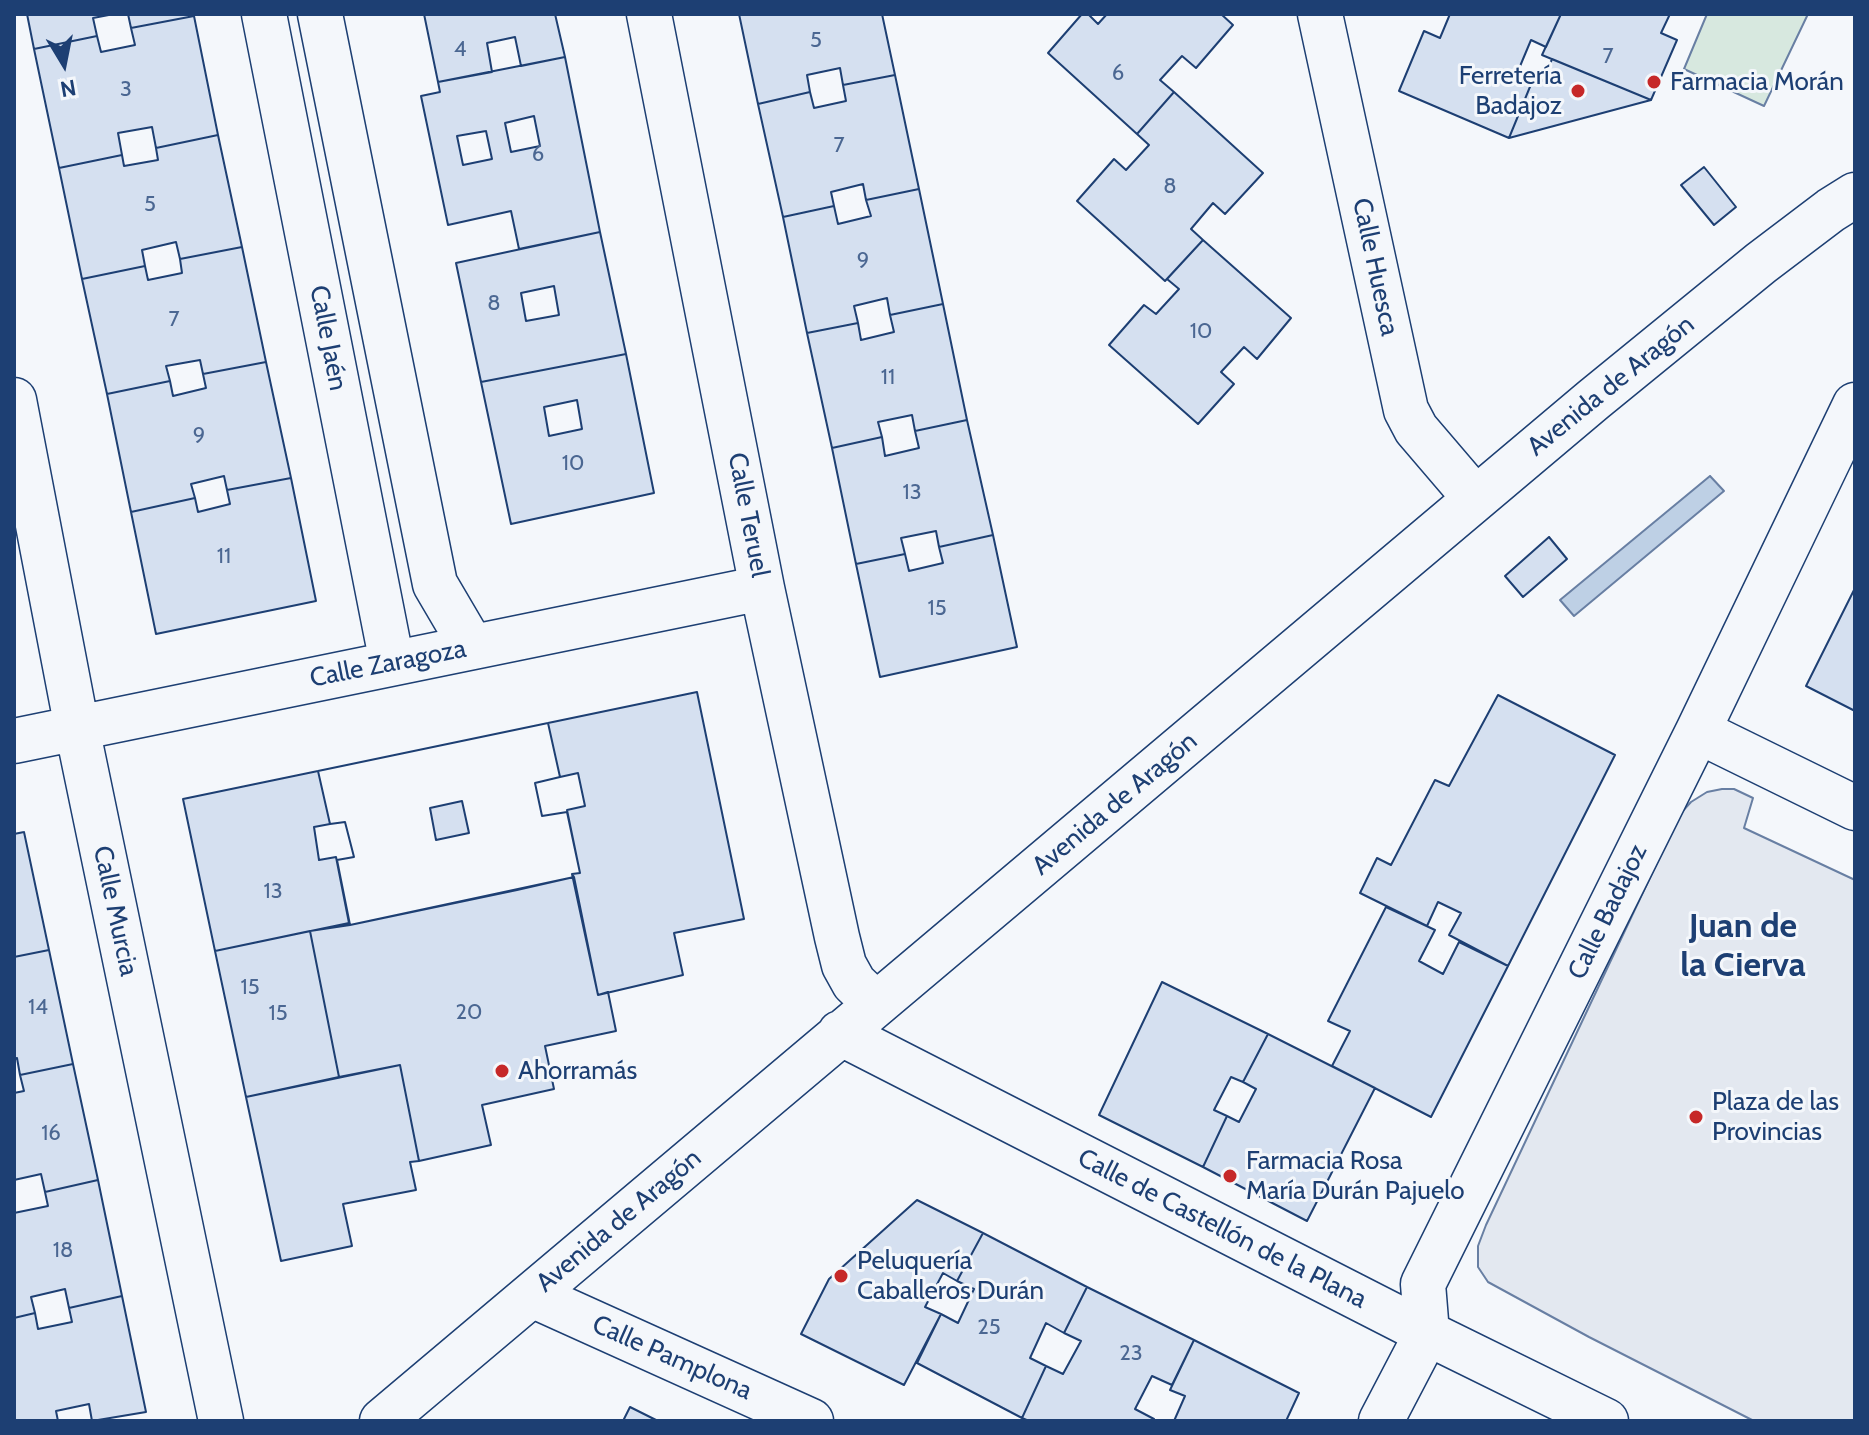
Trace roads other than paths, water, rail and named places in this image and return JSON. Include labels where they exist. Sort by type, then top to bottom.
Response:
[{"type":"street","name":"Calle Jaén","points":[[264,14],[392,663]]},
{"type":"street","points":[[320,14],[435,584],[472,647]]},
{"type":"street","name":"Calle Teruel","points":[[649,14],[762,588],[844,965],[854,983],[876,1004]]},
{"type":"street","name":"Calle Huesca","points":[[1320,14],[1406,410],[1416,429],[1475,498]]},
{"type":"street","name":"Avenida de Aragón","points":[[382,1421],[1475,498],[1625,374],[1847,209]]},
{"type":"street","name":"Calle Murcia","points":[[14,400],[77,728],[221,1421]]},
{"type":"street","name":"Calle Badajoz","points":[[1427,1333],[1423,1284],[1698,731],[1855,405]]},
{"type":"street","name":"Calle Zaragoza","points":[[14,741],[762,588]]},
{"type":"street","points":[[1698,731],[1855,808]]},
{"type":"street","name":"Calle de Castellón de la Plana","points":[[840,1033],[1606,1421]]},
{"type":"street","name":"Calle Pamplona","points":[[532,1295],[811,1421]]},
{"type":"street","points":[[1381,1421],[1427,1333]]},
{"type":"water","points":[[1710,476],[1724,491],[1574,616],[1560,600]]},
{"type":"place","name":"Farmacia Morán","points":[[1654,82]]},
{"type":"place","name":"Ferretería Badajoz","points":[[1578,91]]},
{"type":"place","name":"Ahorramás","points":[[502,1071]]},
{"type":"place","name":"Plaza de las Provincias","points":[[1696,1117]]},
{"type":"place","name":"Farmacia Rosa María Durán Pajuelo","points":[[1230,1176]]},
{"type":"place","name":"Peluquería Caballeros Durán","points":[[841,1276]]},
{"type":"district","name":"Juan de la Cierva","points":[[1743,946]]}]
